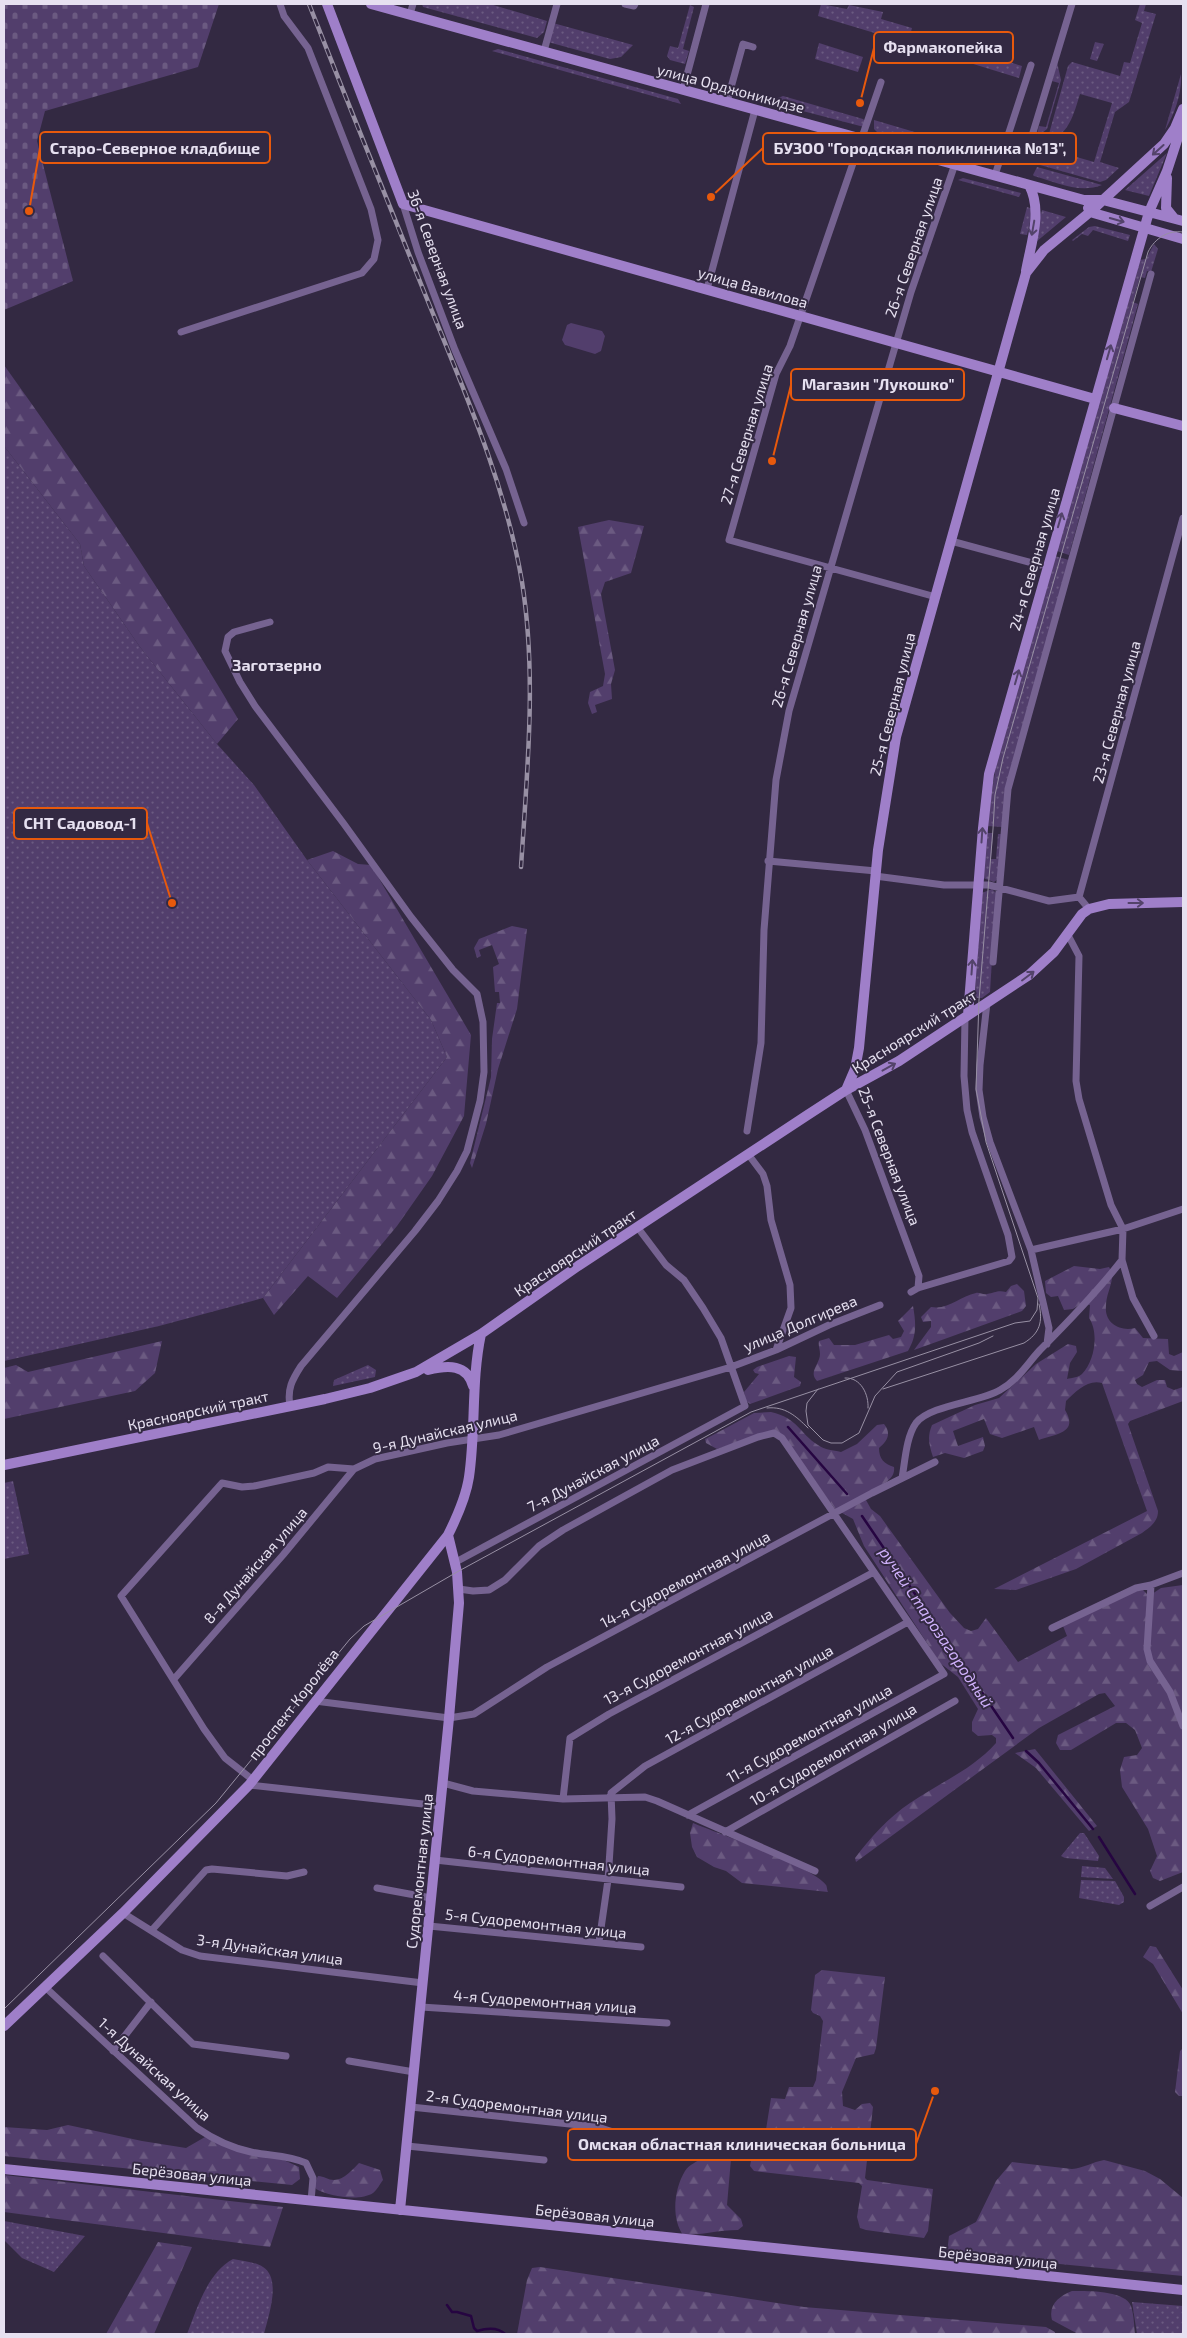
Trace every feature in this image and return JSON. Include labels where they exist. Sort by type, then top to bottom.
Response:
[{"type":"main road","name":"36-я Северная улица","points":[[327,4],[403,204]]},
{"type":"main road","name":"улица Орджоникидзе","points":[[371,4],[1084,200],[1102,200],[1179,220]]},
{"type":"main road","points":[[1090,212],[1164,144],[1175,128],[1183,109]]},
{"type":"main road","name":"24-я Северная улица","points":[[966,1016],[990,774],[1144,228],[1149,212],[1168,171],[1183,122]]},
{"type":"main road","points":[[1168,171],[1165,202],[1168,212],[1179,220]]},
{"type":"main road","points":[[1026,273],[1036,211],[1035,197],[1029,185]]},
{"type":"main road","points":[[1084,200],[1090,212],[1183,239]]},
{"type":"main road","name":"улица Вавилова","points":[[403,204],[1095,399]]},
{"type":"main road","name":"25-я Северная улица","points":[[846,1090],[855,1069],[859,1048],[875,874],[888,777],[896,736],[1026,273],[1044,250],[1090,212]]},
{"type":"main road","points":[[1114,408],[1183,426]]},
{"type":"main road","points":[[1089,909],[1109,904],[1183,902]]},
{"type":"main road","name":"Красноярский тракт","points":[[4,1465],[370,1388],[416,1372],[481,1334],[578,1266],[748,1154],[846,1090],[899,1061],[1029,975],[1054,952],[1082,914],[1089,909]]},
{"type":"main road","name":"проспект Королёва","points":[[4,2026],[223,1814],[251,1783],[448,1535],[464,1496],[469,1478],[473,1439],[476,1358],[481,1334]]},
{"type":"main road","points":[[416,1372],[440,1367],[458,1368],[468,1373],[474,1392]]},
{"type":"main road","name":"Судоремонтная улица","points":[[400,2210],[441,1806],[459,1589],[448,1535]]},
{"type":"main road","name":"Берёзовая улица","points":[[4,2169],[1183,2290]]},
{"type":"street","points":[[182,332],[362,273],[374,259],[378,240],[372,209],[308,48],[284,16],[280,4]]},
{"type":"street","points":[[410,14],[413,4]]},
{"type":"street","points":[[544,51],[557,4]]},
{"type":"street","points":[[625,4],[634,6],[634,4]]},
{"type":"street","points":[[683,90],[706,4]]},
{"type":"street","points":[[1032,139],[1072,4]]},
{"type":"street","points":[[726,102],[743,44],[753,47]]},
{"type":"street","points":[[994,175],[1031,65]]},
{"type":"street","name":"27-я Северная улица","points":[[830,568],[729,540],[776,374],[790,346],[861,139],[871,116],[881,82]]},
{"type":"street","points":[[707,289],[755,110]]},
{"type":"street","name":"26-я Северная улица","points":[[748,1131],[761,1043],[768,861],[776,780],[789,710],[911,292],[955,164]]},
{"type":"street","name":"36-я Северная улица","points":[[403,204],[455,350],[506,469],[524,523]]},
{"type":"street","points":[[993,962],[1008,789],[1151,274]]},
{"type":"street","name":"23-я Северная улица","points":[[1079,897],[1183,518]]},
{"type":"street","points":[[951,541],[1040,565]]},
{"type":"street","points":[[830,568],[936,598]]},
{"type":"street","points":[[270,622],[234,632],[228,637],[225,650],[240,682],[254,706],[349,830],[411,917],[453,970],[477,994],[483,1022],[484,1072],[480,1100],[467,1151],[457,1171],[438,1201],[415,1231],[301,1366],[291,1382],[288,1394],[290,1406]]},
{"type":"street","points":[[768,861],[944,884],[979,884],[1049,901],[1079,897],[1089,909]]},
{"type":"street","points":[[1068,935],[1079,956],[1076,1081],[1078,1099],[1111,1205],[1123,1229],[1122,1260],[1133,1298],[1154,1336]]},
{"type":"street","points":[[987,1003],[980,1066],[983,1117],[990,1142],[1031,1250],[1050,1328],[1047,1344]]},
{"type":"street","name":"24-я Северная улица","points":[[918,1288],[1009,1262],[1013,1252],[972,1132],[967,1110],[964,1076],[966,1016]]},
{"type":"street","name":"25-я Северная улица","points":[[846,1090],[865,1130],[919,1276],[918,1288]]},
{"type":"street","points":[[748,1154],[763,1174],[767,1186],[771,1220],[790,1285],[791,1308],[776,1350]]},
{"type":"street","points":[[1031,1250],[1123,1229],[1183,1210]]},
{"type":"street","points":[[638,1228],[666,1265],[684,1280],[703,1308],[721,1338],[731,1367]]},
{"type":"street","points":[[902,1478],[910,1441],[917,1423],[929,1414],[1000,1391],[1021,1375],[1047,1344],[1100,1288],[1122,1260]]},
{"type":"street","points":[[911,1292],[918,1288]]},
{"type":"street","name":"улица Долгирева","points":[[731,1367],[776,1350],[829,1325],[880,1305]]},
{"type":"street","name":"7-я Дунайская улица","points":[[454,1563],[745,1406],[731,1367]]},
{"type":"street","name":"9-я Дунайская улица","points":[[174,1679],[121,1596],[222,1483],[242,1487],[254,1486],[314,1473],[328,1467],[354,1468],[375,1459],[499,1435],[731,1367]]},
{"type":"street","points":[[459,1589],[473,1591],[489,1590],[505,1580],[539,1546],[571,1525],[672,1470],[758,1437],[774,1433],[782,1438],[908,1622]]},
{"type":"street","name":"14-я Судоремонтная улица","points":[[315,1702],[449,1718],[474,1714],[547,1667],[935,1462]]},
{"type":"street","name":"8-я Дунайская улица","points":[[174,1679],[283,1555],[354,1468]]},
{"type":"street","name":"13-я Судоремонтная улица","points":[[563,1799],[570,1738],[609,1714],[874,1572]]},
{"type":"street","points":[[1052,1628],[1136,1588],[1151,1585],[1183,1573]]},
{"type":"street","points":[[1151,1585],[1148,1655],[1150,1662],[1170,1692],[1183,1726]]},
{"type":"street","name":"11-я Судоремонтная улица","points":[[688,1815],[944,1674],[908,1622]]},
{"type":"street","name":"12-я Судоремонтная улица","points":[[610,1797],[614,1788],[645,1766],[908,1622]]},
{"type":"street","points":[[174,1679],[204,1729],[225,1758],[251,1783],[441,1806]]},
{"type":"street","name":"10-я Судоремонтная улица","points":[[725,1832],[955,1701]]},
{"type":"street","points":[[443,1783],[473,1791],[563,1799],[645,1797],[815,1870]]},
{"type":"street","points":[[599,1942],[608,1880],[612,1819],[610,1797]]},
{"type":"street","name":"6-я Судоремонтная улица","points":[[435,1860],[680,1887]]},
{"type":"street","points":[[152,1930],[206,1870],[287,1876],[304,1872]]},
{"type":"street","points":[[1150,1906],[1183,1887]]},
{"type":"street","points":[[377,1888],[432,1898]]},
{"type":"street","name":"3-я Дунайская улица","points":[[122,1913],[182,1950],[200,1956],[423,1983]]},
{"type":"street","name":"5-я Судоремонтная улица","points":[[429,1926],[641,1947]]},
{"type":"street","points":[[103,1956],[193,2044],[286,2056]]},
{"type":"street","name":"1-я Дунайская улица","points":[[45,1987],[186,2119],[206,2134],[252,2152],[286,2156],[306,2163],[312,2178],[311,2201]]},
{"type":"street","points":[[113,2051],[151,2002]]},
{"type":"street","name":"4-я Судоремонтная улица","points":[[420,2007],[667,2023]]},
{"type":"street","points":[[349,2061],[414,2072]]},
{"type":"street","name":"2-я Судоремонтная улица","points":[[410,2107],[598,2128],[677,2153]]},
{"type":"street","points":[[407,2146],[544,2160]]},
{"type":"green space","points":[[4,4],[219,4],[198,67],[45,111],[37,141],[73,281],[4,310]]},
{"type":"green space","points":[[422,4],[490,4],[547,21],[544,32],[537,38],[423,7]]},
{"type":"green space","points":[[821,4],[847,9],[849,5],[883,12],[881,19],[912,28],[908,43],[818,16]]},
{"type":"green space","points":[[1140,4],[1146,4],[1144,11],[1156,14],[1129,102],[1115,112],[1100,162],[1119,168],[1106,180],[1100,182],[1033,163],[1066,154],[1094,162],[1112,103],[1080,94],[1073,116],[1066,129],[1061,134],[1047,141],[1068,66],[1072,62],[1120,76],[1124,62],[1130,63],[1142,23],[1135,20]]},
{"type":"green space","points":[[690,5],[694,7],[683,49],[689,51],[685,64],[670,60],[667,56],[670,46],[678,48]]},
{"type":"green space","points":[[553,23],[633,45],[621,57],[610,59],[548,42]]},
{"type":"green space","points":[[920,38],[937,43],[938,40],[1022,66],[1019,78],[918,47]]},
{"type":"green space","points":[[1095,42],[1104,44],[1097,61],[1090,59]]},
{"type":"green space","points":[[819,43],[863,57],[858,72],[815,59]]},
{"type":"green space","points":[[498,49],[678,99],[681,104],[492,51]]},
{"type":"green space","points":[[1057,62],[1061,80],[1047,129],[1036,138],[1039,126],[1046,127],[1059,83],[1052,81]]},
{"type":"green space","points":[[1181,74],[1177,103],[1165,130]]},
{"type":"green space","points":[[783,96],[863,119],[865,121],[864,127],[772,103],[773,100]]},
{"type":"green space","points":[[874,120],[996,156],[993,164],[877,132],[874,129]]},
{"type":"green space","points":[[1167,153],[1149,196],[1125,190]]},
{"type":"green space","points":[[1037,167],[1102,185],[1076,188],[1059,184],[1034,176]]},
{"type":"green space","points":[[963,178],[1021,193],[1019,197],[958,180]]},
{"type":"green space","points":[[1027,207],[1033,209],[1027,235],[1020,234]]},
{"type":"green space","points":[[1042,210],[1066,217],[1036,242],[1034,240]]},
{"type":"green space","points":[[1095,226],[1130,235],[1128,241],[1093,230],[1088,236],[1082,234],[1072,240],[1089,227]]},
{"type":"green space","points":[[1154,244],[1158,249],[1151,272],[1147,271],[1145,278],[1140,277],[1133,302],[1138,304],[1069,555],[1054,550],[1138,260],[1146,259]]},
{"type":"green space","points":[[571,323],[602,331],[605,336],[601,351],[595,354],[565,345],[562,340],[567,325]]},
{"type":"green space","points":[[4,365],[125,539],[183,628],[238,719],[217,744],[140,647],[84,566],[80,544],[4,446]]},
{"type":"green space","points":[[4,446],[80,544],[84,566],[140,647],[217,744],[254,785],[307,860],[431,1020],[447,1057],[263,1298],[159,1326],[4,1361]]},
{"type":"green space","points":[[609,520],[644,526],[631,573],[605,582],[601,594],[615,670],[611,684],[612,699],[595,705],[597,712],[592,714],[588,703],[590,692],[603,686],[605,674],[578,527]]},
{"type":"green space","points":[[1055,556],[1069,560],[1045,646],[1002,827],[987,826],[996,765]]},
{"type":"green space","points":[[986,833],[993,833],[991,859],[996,859],[998,834],[1002,834],[998,879],[994,882],[983,878]]},
{"type":"green space","points":[[333,851],[358,864],[371,865],[471,1035],[464,1116],[432,1176],[397,1226],[337,1298],[308,1276],[274,1315],[263,1298],[447,1057],[431,1020],[307,860]]},
{"type":"green space","points":[[992,889],[996,893],[990,992],[982,998],[976,998],[982,893]]},
{"type":"green space","points":[[512,926],[527,929],[517,1009],[498,1069],[486,1124],[472,1168],[470,1163],[491,1077],[492,1039],[497,1003],[500,1003],[499,992],[495,992],[493,967],[499,964],[492,945],[479,950],[481,956],[477,958],[474,948],[479,939]]},
{"type":"green space","points":[[1074,1266],[1100,1269],[1109,1267],[1112,1277],[1106,1312],[1114,1325],[1124,1329],[1135,1328],[1143,1338],[1168,1339],[1169,1354],[1174,1356],[1183,1352],[1183,1371],[1170,1370],[1157,1361],[1149,1362],[1143,1375],[1135,1380],[1142,1387],[1157,1380],[1165,1380],[1167,1387],[1174,1390],[1183,1387],[1183,1401],[1130,1421],[1128,1424],[1158,1515],[1153,1524],[1142,1533],[1076,1569],[1016,1590],[994,1589],[1147,1511],[1102,1383],[1087,1384],[1066,1401],[1065,1410],[1069,1418],[1069,1424],[1064,1431],[1058,1434],[1039,1440],[1034,1427],[1002,1438],[990,1434],[984,1419],[953,1431],[958,1446],[983,1437],[985,1446],[983,1451],[964,1458],[945,1453],[933,1457],[929,1437],[932,1425],[975,1405],[999,1398],[1036,1364],[1068,1344],[1076,1346],[1077,1352],[1070,1363],[1067,1379],[1081,1375],[1093,1354],[1095,1338],[1089,1318],[1090,1305],[1082,1303],[1073,1309],[1064,1310],[1058,1296],[1051,1297],[1046,1293],[1045,1281]]},
{"type":"green space","points":[[1017,1284],[1024,1291],[1026,1306],[1022,1311],[914,1350],[931,1327],[931,1321],[923,1322],[921,1317],[931,1307],[949,1305],[976,1293],[1006,1292],[1011,1286]]},
{"type":"green space","points":[[913,1306],[915,1329],[908,1351],[817,1381],[814,1371],[820,1358],[819,1341],[829,1338],[834,1345],[855,1345],[889,1335],[893,1339],[901,1337],[904,1331],[898,1321]]},
{"type":"green space","points":[[162,1341],[155,1373],[135,1391],[4,1419],[4,1368],[16,1365],[28,1372]]},
{"type":"green space","points":[[789,1356],[796,1357],[794,1377],[801,1382],[800,1386],[750,1404],[746,1401],[744,1392],[759,1374],[753,1370]]},
{"type":"green space","points":[[368,1365],[376,1370],[375,1377],[333,1386],[334,1380]]},
{"type":"green space","points":[[771,1412],[793,1422],[821,1447],[841,1452],[857,1444],[877,1425],[884,1424],[888,1431],[888,1437],[879,1448],[879,1452],[887,1464],[894,1467],[894,1472],[889,1480],[867,1493],[866,1500],[871,1509],[880,1516],[950,1613],[964,1628],[971,1631],[978,1629],[986,1618],[1018,1662],[1067,1636],[1063,1626],[1135,1591],[1143,1590],[1149,1596],[1161,1588],[1183,1585],[1183,1872],[1160,1881],[1153,1878],[1150,1871],[1157,1856],[1148,1829],[1122,1787],[1120,1770],[1124,1757],[1137,1755],[1142,1748],[1135,1730],[1126,1723],[1116,1723],[1071,1750],[1060,1750],[1056,1743],[1058,1735],[1115,1706],[1105,1693],[1099,1694],[1039,1728],[856,1862],[855,1858],[880,1828],[910,1803],[977,1761],[996,1743],[996,1738],[992,1735],[978,1736],[972,1731],[972,1722],[978,1709],[958,1677],[940,1663],[864,1546],[853,1519],[835,1509],[784,1437],[757,1436],[717,1449],[706,1443],[705,1439],[754,1413]]},
{"type":"green space","points":[[13,1481],[29,1554],[4,1559],[4,1483]]},
{"type":"green space","points":[[1035,1749],[1097,1826],[1089,1831],[1036,1768],[1015,1753]]},
{"type":"green space","points":[[693,1823],[804,1869],[826,1885],[828,1892],[742,1883],[726,1871],[714,1867],[697,1857],[692,1847],[690,1833]]},
{"type":"green space","points":[[1080,1833],[1084,1833],[1099,1856],[1098,1861],[1061,1856]]},
{"type":"green space","points":[[1082,1866],[1105,1868],[1113,1879],[1081,1877]]},
{"type":"green space","points":[[1081,1880],[1115,1881],[1124,1897],[1124,1902],[1119,1905],[1079,1898]]},
{"type":"green space","points":[[1150,1946],[1156,1947],[1183,1990],[1183,2014],[1153,1964],[1143,1957]]},
{"type":"green space","points":[[822,1970],[885,1977],[876,2048],[874,2054],[856,2058],[842,2092],[843,2106],[855,2110],[862,2104],[870,2103],[873,2107],[865,2178],[867,2180],[933,2189],[928,2231],[924,2238],[860,2228],[857,2217],[862,2186],[859,2183],[754,2171],[750,2166],[752,2155],[762,2155],[771,2098],[785,2099],[789,2087],[813,2087],[816,2080],[823,2021],[820,2016],[811,2010],[815,1975]]},
{"type":"green space","points":[[1183,2048],[1183,2096],[1179,2096],[1175,2092],[1180,2051]]},
{"type":"green space","points":[[68,2125],[142,2141],[186,2148],[205,2137],[277,2157],[299,2167],[300,2179],[292,2185],[4,2156],[4,2127],[47,2130]]},
{"type":"green space","points":[[704,2158],[731,2159],[727,2205],[741,2219],[743,2226],[738,2230],[683,2235],[675,2212],[678,2186],[687,2169],[693,2163]]},
{"type":"green space","points":[[1104,2160],[1145,2171],[1160,2179],[1183,2198],[1183,2276],[947,2253],[949,2236],[976,2222],[996,2181],[1012,2162],[1072,2169]]},
{"type":"green space","points":[[359,2163],[380,2170],[383,2180],[373,2193],[367,2196],[352,2198],[328,2194],[316,2189],[314,2185],[318,2176],[338,2180],[348,2174]]},
{"type":"green space","points":[[4,2175],[283,2207],[270,2247],[4,2212]]},
{"type":"green space","points":[[4,2221],[85,2236],[54,2272],[22,2258],[4,2240]]},
{"type":"green space","points":[[158,2242],[192,2247],[154,2334],[106,2334]]},
{"type":"green space","points":[[233,2259],[263,2267],[269,2273],[272,2280],[272,2299],[264,2334],[187,2334],[199,2303],[210,2282],[224,2265]]},
{"type":"green space","points":[[540,2267],[804,2307],[1046,2327],[1055,2332],[1055,2334],[517,2334],[527,2280],[532,2268]]},
{"type":"green space","points":[[1072,2291],[1104,2292],[1121,2297],[1127,2301],[1132,2309],[1135,2334],[1078,2334],[1052,2320],[1053,2306],[1059,2298]]},
{"type":"green space","points":[[1132,2302],[1183,2306],[1183,2334],[1137,2334]]},
{"type":"waterway","name":"ручей Старозагородный","points":[[788,1427],[847,1494]]},
{"type":"waterway","name":"ручей Старозагородный","points":[[862,1516],[1013,1738]]},
{"type":"waterway","name":"ручей Старозагородный","points":[[1026,1751],[1039,1763],[1093,1829]]},
{"type":"waterway","name":"ручей Старозагородный","points":[[1099,1837],[1135,1894]]},
{"type":"waterway","points":[[447,2305],[452,2312],[471,2316],[474,2328],[477,2331],[492,2329],[499,2330],[505,2334]]},
{"type":"tram line","points":[[4,2009],[216,1803],[350,1639],[364,1626],[457,1572],[751,1412],[1015,1323],[1030,1321],[1037,1310],[1038,1298],[986,1142],[976,1089],[979,1000],[995,795],[1003,758],[1148,252],[1162,236],[1172,232],[1183,232]]},
{"type":"tram line","points":[[883,1389],[1024,1343],[1034,1335],[1039,1326],[1041,1316],[1039,1304]]},
{"type":"tram line","points":[[818,1389],[807,1403],[808,1425],[823,1440],[831,1443],[842,1443],[859,1433],[875,1396],[897,1372],[979,1343],[993,1336]]},
{"type":"tram line","points":[[845,1378],[851,1378],[860,1384],[867,1398],[868,1408]]},
{"type":"tram line","points":[[767,1408],[785,1410],[808,1428]]},
{"type":"railway","points":[[309,4],[468,400],[494,472],[515,545],[527,617],[530,688],[528,760],[521,867]]},
{"type":"place","name":"Фармакопейка","points":[[860,103]]},
{"type":"place","name":"БУЗОО \"Городская поликлиника №13\",","points":[[711,197]]},
{"type":"place","name":"Старо-Северное кладбище","points":[[29,211]]},
{"type":"place","name":"Магазин \"Лукошко\"","points":[[772,461]]},
{"type":"place","name":"СНТ Садовод-1","points":[[172,903]]},
{"type":"place","name":"Омская областная клиническая больница","points":[[935,2091]]},
{"type":"district","name":"Заготзерно","points":[[277,664]]}]
